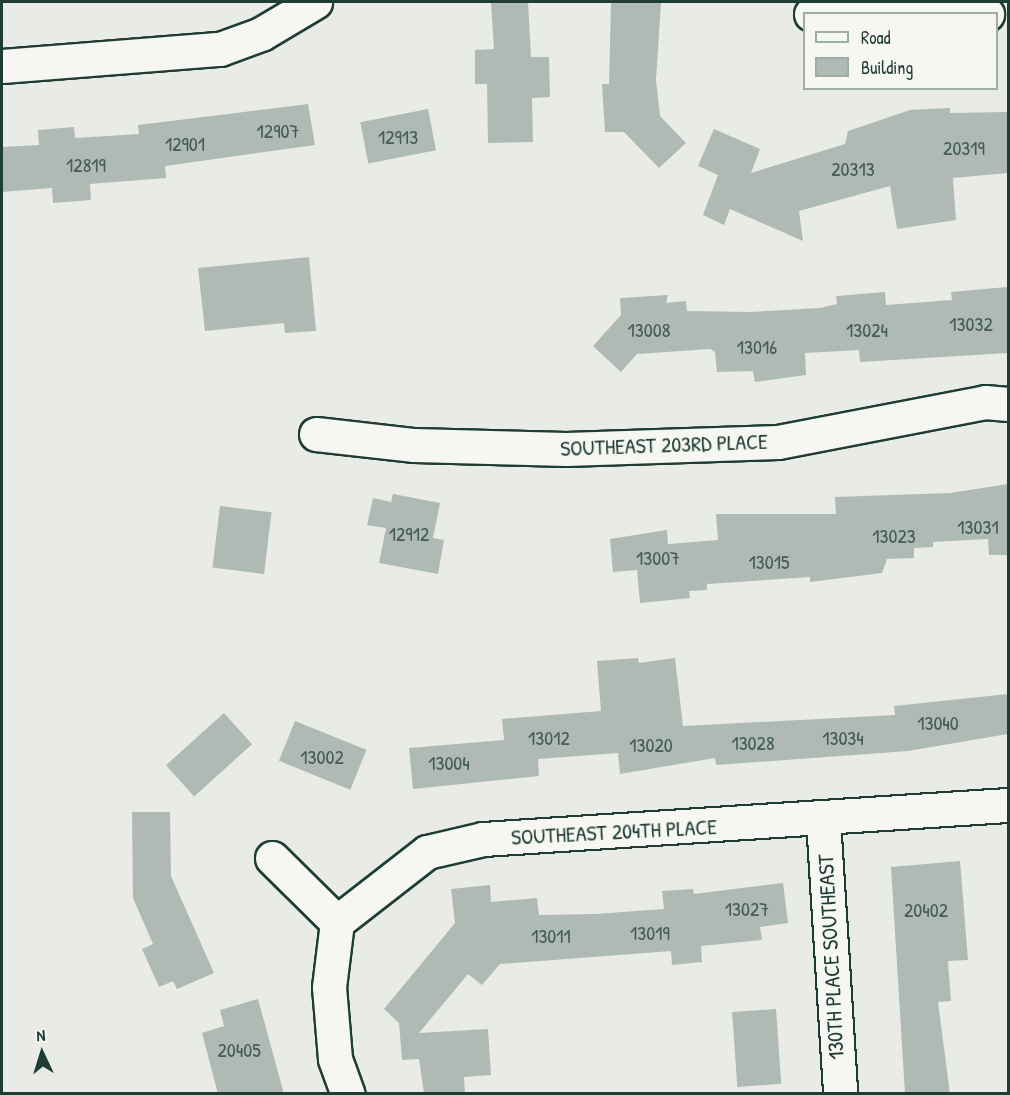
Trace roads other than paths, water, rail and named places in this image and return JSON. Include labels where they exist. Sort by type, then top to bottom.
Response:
[{"type":"street","points":[[2,66],[220,49],[261,34],[315,2]]},
{"type":"street","points":[[822,12],[914,3],[974,12]]},
{"type":"street","name":"SOUTHEAST 203RD PLACE","points":[[315,434],[414,446],[566,449],[778,442],[985,402],[1008,404]]},
{"type":"street","name":"SOUTHEAST 204TH PLACE","points":[[337,922],[427,852],[483,839],[823,820],[1008,805]]},
{"type":"street","name":"130TH PLACE SOUTHEAST","points":[[823,820],[840,1094]]},
{"type":"street","points":[[272,858],[337,922],[329,987],[335,1059],[348,1094]]}]
